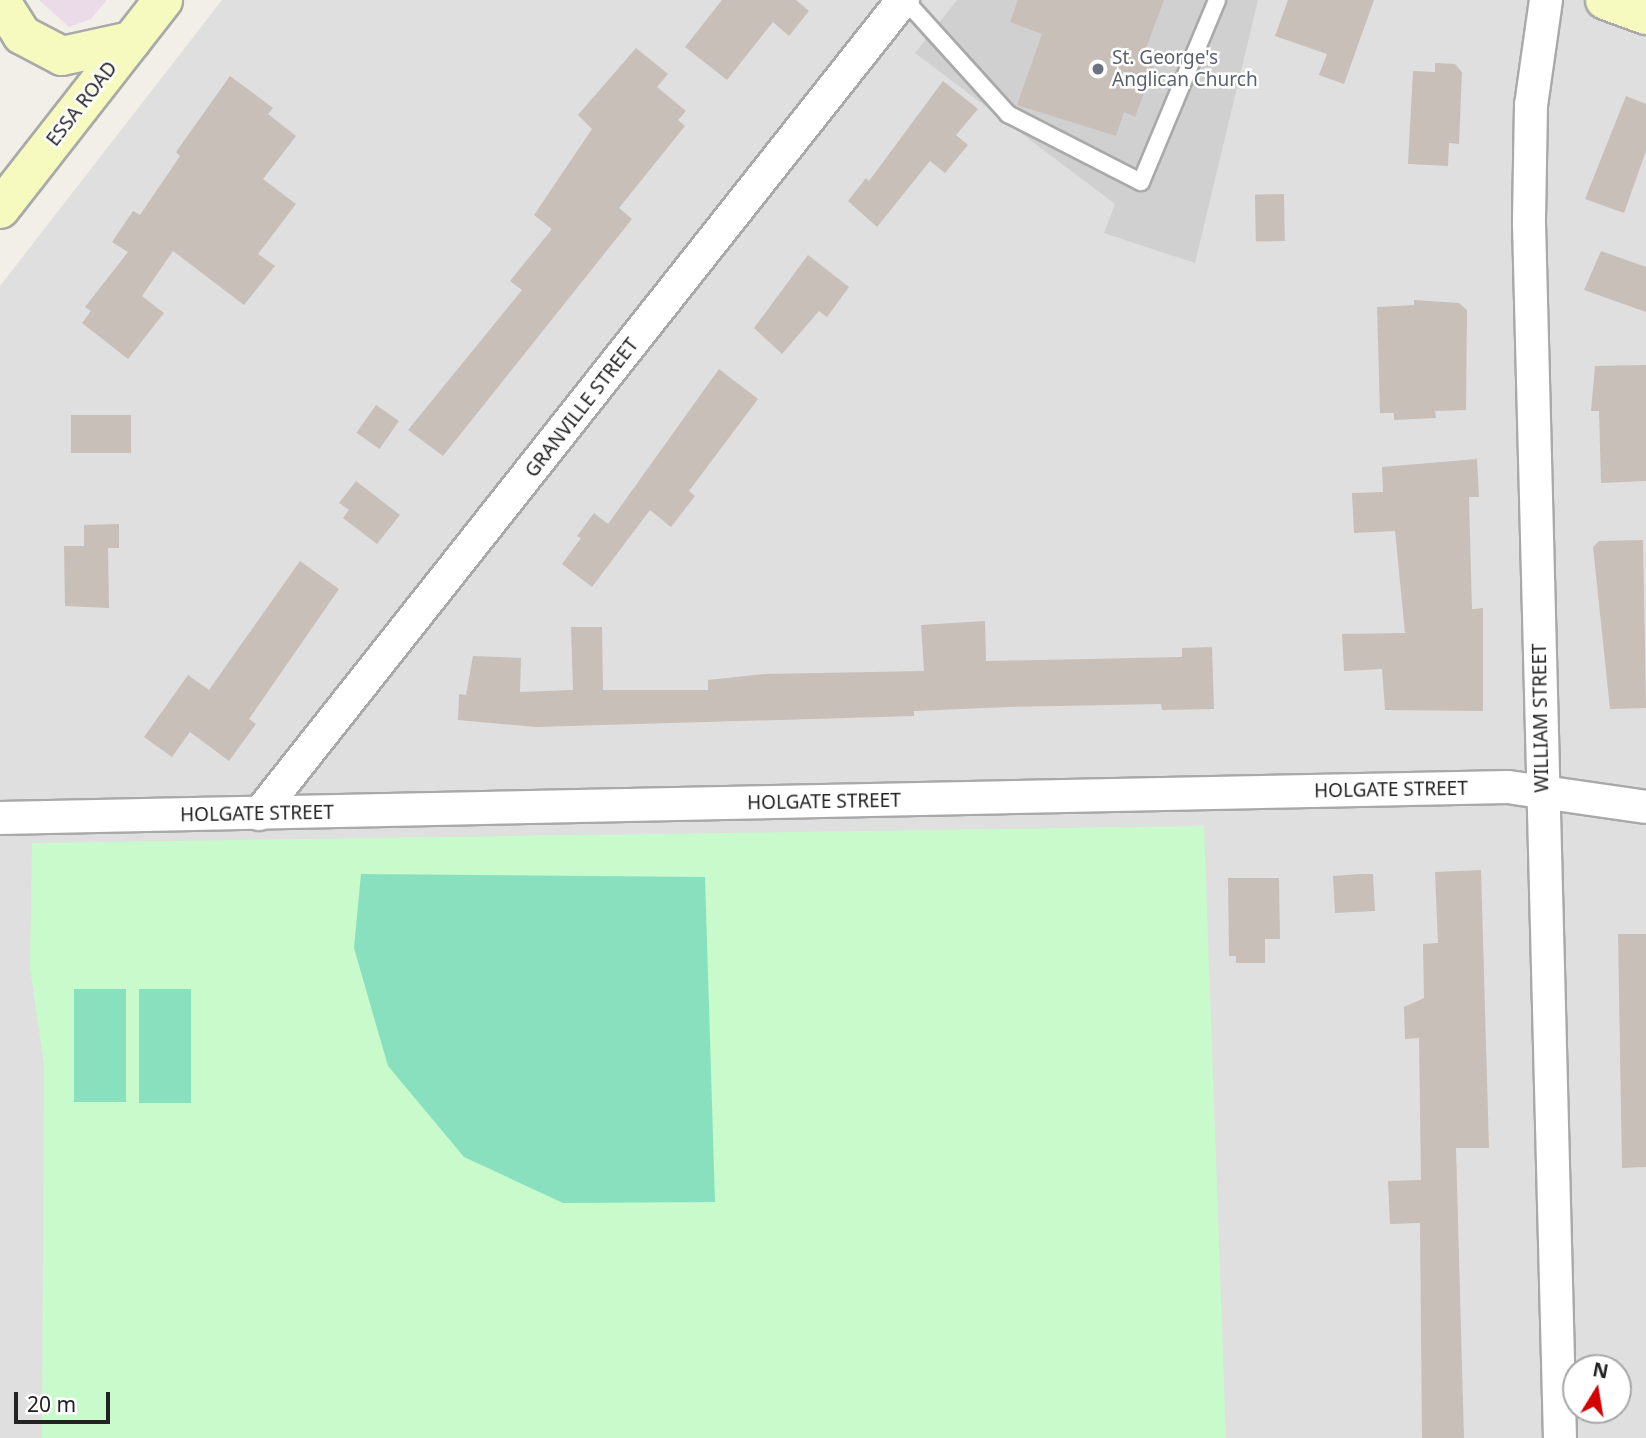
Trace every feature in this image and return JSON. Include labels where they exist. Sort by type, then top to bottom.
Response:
[{"type":"main road","points":[[0,0],[22,35],[62,56],[131,41]]},
{"type":"main road","name":"ESSA ROAD","points":[[0,209],[163,0]]},
{"type":"main road","points":[[1605,0],[1646,15]]},
{"type":"street","name":"GRANVILLE STREET","points":[[258,814],[904,0]]},
{"type":"street","name":"WILLIAM STREET","points":[[1546,0],[1528,159],[1560,1438]]},
{"type":"street","name":"HOLGATE STREET","points":[[0,818],[1508,787],[1646,807]]},
{"type":"lane","points":[[904,0],[1008,114],[1141,182],[1217,0]]},
{"type":"shaded area","points":[[39,0],[107,0],[91,19],[69,27]]},
{"type":"shaded area","points":[[222,0],[1646,0],[1646,1438],[0,1438],[0,286]]},
{"type":"shaded area","points":[[957,0],[1258,0],[1195,263],[1104,233],[1115,204],[915,53]]},
{"type":"green space","points":[[1204,826],[1226,1438],[42,1438],[44,1065],[30,968],[32,843]]},
{"type":"green space","points":[[361,874],[705,877],[715,1202],[563,1203],[464,1157],[388,1066],[354,948]]},
{"type":"green space","points":[[74,989],[126,989],[126,1102],[74,1102]]},
{"type":"green space","points":[[139,989],[191,989],[191,1103],[139,1103]]},
{"type":"building","points":[[722,0],[796,0],[809,11],[789,36],[773,22],[727,80],[685,47]]},
{"type":"building","name":"St. George's Anglican Church","points":[[1018,0],[1164,0],[1143,56],[1156,60],[1135,117],[1124,112],[1116,136],[1017,105],[1042,34],[1010,22]]},
{"type":"building","points":[[1288,0],[1374,0],[1344,84],[1319,75],[1327,54],[1275,36]]},
{"type":"building","points":[[636,48],[668,74],[657,87],[686,111],[678,120],[685,126],[619,208],[632,219],[443,456],[408,430],[522,290],[510,281],[552,229],[534,215],[592,129],[578,115]]},
{"type":"building","points":[[1435,63],[1455,64],[1462,72],[1459,144],[1449,143],[1448,166],[1408,164],[1413,71],[1435,72]]},
{"type":"building","points":[[230,76],[273,108],[268,114],[296,136],[263,179],[296,204],[258,254],[275,266],[244,305],[173,251],[142,296],[164,313],[128,359],[82,323],[91,311],[85,307],[128,252],[112,242],[133,211],[140,215],[180,156],[176,152]]},
{"type":"building","points":[[943,81],[978,109],[956,135],[968,145],[945,173],[930,161],[877,227],[848,201],[866,178],[869,181]]},
{"type":"building","points":[[1626,96],[1646,104],[1646,151],[1624,213],[1585,199]]},
{"type":"building","points":[[1284,194],[1285,241],[1256,241],[1255,195]]},
{"type":"building","points":[[1601,251],[1646,267],[1646,312],[1584,290]]},
{"type":"building","points":[[808,255],[849,287],[827,317],[819,311],[782,354],[754,328]]},
{"type":"building","points":[[1414,300],[1459,303],[1467,310],[1466,410],[1435,411],[1436,418],[1394,420],[1394,413],[1380,413],[1377,307],[1414,305]]},
{"type":"building","points":[[1646,365],[1646,481],[1601,483],[1599,411],[1591,411],[1595,366]]},
{"type":"building","points":[[719,369],[758,399],[689,491],[695,496],[671,527],[650,510],[592,587],[562,564],[581,538],[577,536],[594,513],[608,524]]},
{"type":"building","points":[[376,405],[399,421],[379,449],[356,433]]},
{"type":"building","points":[[71,415],[131,415],[131,453],[71,453]]},
{"type":"building","points":[[1477,459],[1479,497],[1469,497],[1472,609],[1483,608],[1483,711],[1385,710],[1382,669],[1344,671],[1342,634],[1405,633],[1395,531],[1354,533],[1352,493],[1383,492],[1382,467]]},
{"type":"building","points":[[356,481],[400,515],[377,544],[343,518],[349,510],[339,503]]},
{"type":"building","points":[[119,524],[119,548],[108,548],[109,608],[65,606],[64,546],[84,546],[84,525]]},
{"type":"building","points":[[1643,540],[1646,708],[1610,709],[1593,547],[1599,541]]},
{"type":"building","points":[[300,561],[339,589],[249,719],[256,724],[229,761],[190,732],[172,757],[144,737],[188,675],[209,690]]},
{"type":"building","points":[[985,621],[986,661],[1182,657],[1182,648],[1212,647],[1214,709],[1162,710],[1161,704],[1009,707],[914,711],[914,716],[536,727],[458,720],[459,694],[466,695],[473,656],[521,658],[520,692],[573,690],[571,627],[602,627],[603,690],[708,690],[708,680],[765,674],[924,671],[921,625]]},
{"type":"building","points":[[1481,870],[1489,1148],[1456,1148],[1464,1438],[1422,1438],[1420,1223],[1390,1224],[1388,1181],[1421,1180],[1419,1038],[1405,1039],[1404,1007],[1424,998],[1423,944],[1438,943],[1435,872]]},
{"type":"building","points":[[1373,874],[1375,911],[1335,913],[1333,876]]},
{"type":"building","points":[[1228,878],[1279,878],[1280,939],[1265,939],[1265,963],[1236,963],[1236,956],[1229,956]]},
{"type":"building","points":[[1618,934],[1646,934],[1646,1167],[1622,1168]]},
{"type":"place","name":"St. George's Anglican Church","points":[[1098,69]]}]
